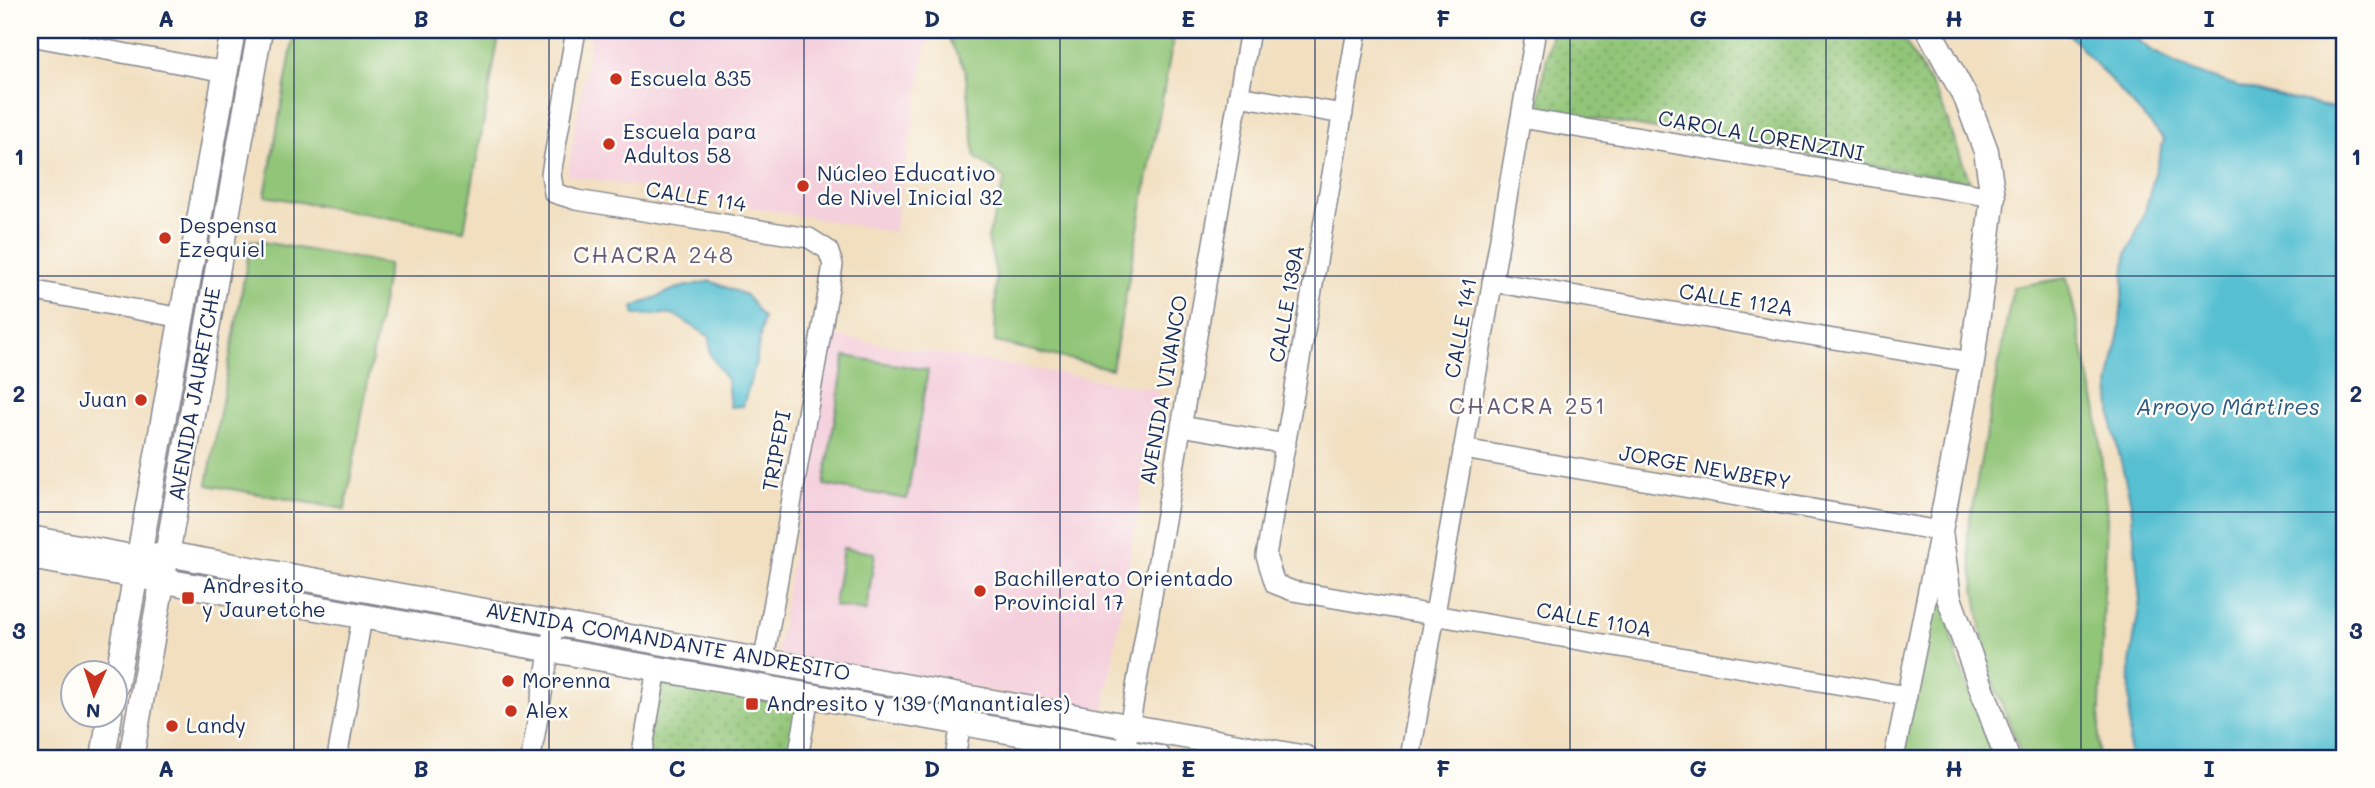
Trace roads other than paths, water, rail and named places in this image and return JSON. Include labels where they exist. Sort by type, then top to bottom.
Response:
[{"type":"main road","name":"AVENIDA JAURETCHE","points":[[121,658],[233,30]]},
{"type":"main road","name":"AVENIDA JAURETCHE","points":[[131,758],[260,30]]},
{"type":"main road","points":[[1929,30],[1967,100],[1986,151],[1993,197],[1972,362],[1940,531],[1949,598],[2007,758]]},
{"type":"main road","name":"AVENIDA COMANDANTE ANDRESITO","points":[[30,538],[136,567],[162,582],[961,723],[1124,755],[1159,758]]},
{"type":"main road","name":"AVENIDA COMANDANTE ANDRESITO","points":[[30,557],[136,567],[167,554],[1306,758]]},
{"type":"main road","points":[[103,758],[108,728]]},
{"type":"street","name":"CALLE 114","points":[[576,30],[551,174],[554,192],[576,200],[809,239],[828,250]]},
{"type":"street","name":"AVENIDA VIVANCO","points":[[1124,755],[1250,30]]},
{"type":"street","name":"CALLE 139A","points":[[1275,584],[1266,556],[1357,30]]},
{"type":"street","name":"CALLE 141","points":[[1410,758],[1536,30]]},
{"type":"street","points":[[30,36],[226,72]]},
{"type":"street","points":[[1238,96],[1343,114]]},
{"type":"street","name":"CAROLA LORENZINI","points":[[1521,118],[1993,197]]},
{"type":"street","name":"TRIPEPI","points":[[764,659],[833,265],[828,250]]},
{"type":"street","name":"CALLE 112A","points":[[1492,282],[1972,362]]},
{"type":"street","points":[[30,290],[182,318]]},
{"type":"street","points":[[1181,426],[1286,444]]},
{"type":"street","name":"JORGE NEWBERY","points":[[1463,450],[1940,531]]},
{"type":"street","points":[[1894,758],[1940,531]]},
{"type":"street","name":"CALLE 110A","points":[[1275,584],[1293,591],[1907,696]]},
{"type":"street","points":[[337,758],[362,618]]},
{"type":"street","points":[[531,758],[555,622]]},
{"type":"street","points":[[641,758],[657,669]]},
{"type":"street","points":[[798,758],[809,696]]},
{"type":"street","points":[[955,758],[961,723]]},
{"type":"water","name":"Arroyo Mártires","points":[[2065,30],[2128,30],[2146,46],[2198,73],[2261,92],[2345,110],[2345,758],[2129,758],[2130,664],[2140,601],[2131,503],[2113,429],[2109,386],[2119,331],[2126,257],[2145,211],[2164,139]]},
{"type":"water","points":[[710,281],[746,295],[763,318],[756,362],[743,406],[730,407],[727,380],[710,354],[710,337],[673,314],[635,315],[633,307],[675,289]]},
{"type":"place","name":"Escuela 835","points":[[616,79]]},
{"type":"place","name":"Escuela para Adultos 58","points":[[609,144]]},
{"type":"place","name":"Núcleo Educativo de Nivel Inicial 32","points":[[803,186]]},
{"type":"place","name":"Despensa Ezequiel","points":[[165,238]]},
{"type":"place","name":"Juan","points":[[141,400]]},
{"type":"place","name":"Bachillerato Orientado Provincial 17","points":[[980,591]]},
{"type":"place","name":"Andresito y Jauretche","points":[[188,598]]},
{"type":"place","name":"Morenna","points":[[508,681]]},
{"type":"place","name":"Andresito y 139 (Manantiales)","points":[[752,704]]},
{"type":"place","name":"Alex","points":[[511,711]]},
{"type":"place","name":"Landy","points":[[172,726]]},
{"type":"district","name":"CHACRA 248","points":[[654,255]]},
{"type":"district","name":"CHACRA 251","points":[[1528,406]]}]
